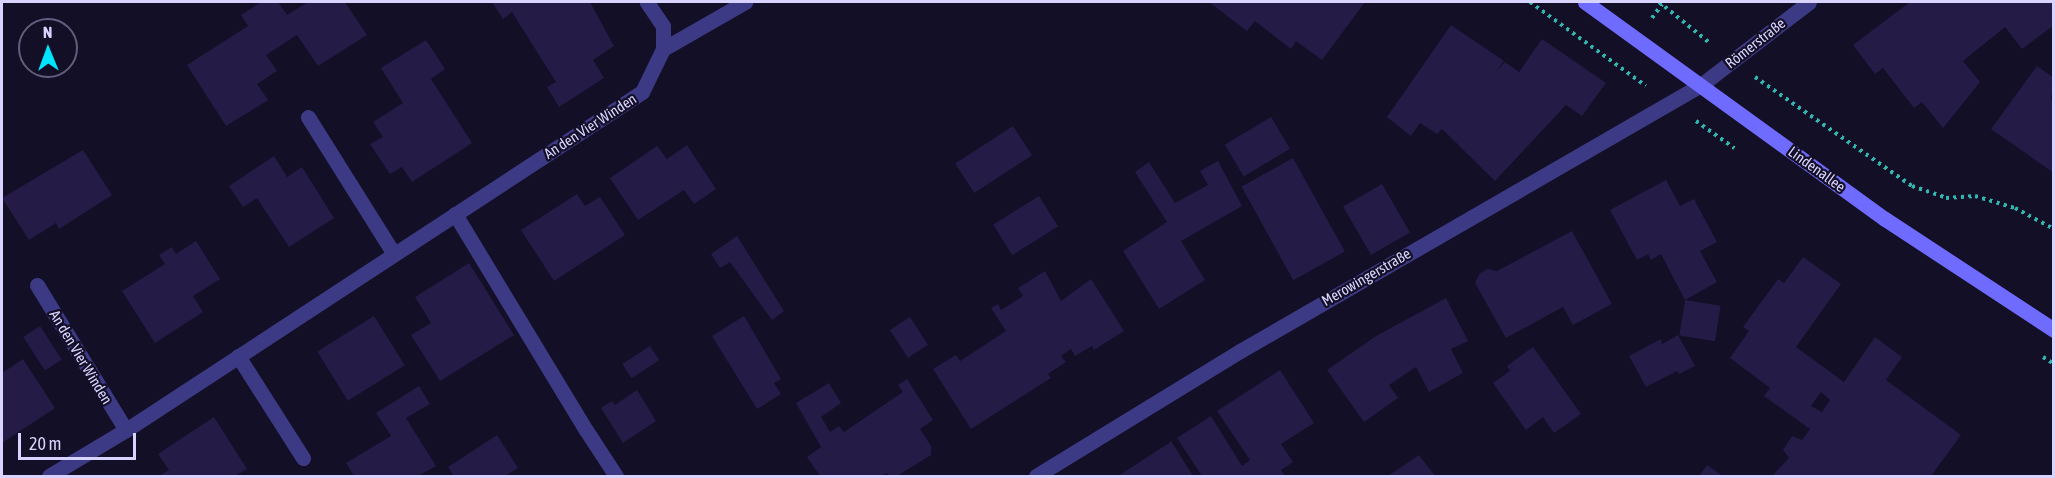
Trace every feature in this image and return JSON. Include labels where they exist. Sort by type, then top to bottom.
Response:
[{"type":"main road","name":"Lindenallee","points":[[1584,2],[1885,219],[2054,330]]},
{"type":"street","points":[[647,2],[663,26],[663,49],[745,2]]},
{"type":"street","name":"Römerstraße","points":[[1701,85],[1809,2]]},
{"type":"street","name":"An den Vier Winden","points":[[49,477],[126,430],[642,92],[663,49]]},
{"type":"street","name":"Merowingerstraße","points":[[1036,477],[1240,351],[1701,85]]},
{"type":"street","points":[[308,117],[394,254]]},
{"type":"street","points":[[455,214],[616,477]]},
{"type":"street","name":"An den Vier Winden","points":[[37,285],[126,430]]},
{"type":"street","points":[[238,356],[303,458]]},
{"type":"path","points":[[1659,2],[1732,62],[1912,186],[1946,198],[1975,196],[2015,208],[2054,229]]},
{"type":"building","points":[[261,2],[278,2],[287,15],[308,2],[345,2],[367,35],[318,66],[297,35],[266,55],[277,71],[257,84],[268,100],[226,126],[187,65],[248,26],[241,15]]},
{"type":"building","points":[[492,2],[590,2],[614,46],[593,60],[604,78],[559,107],[547,87],[556,82],[512,12],[503,19]]},
{"type":"building","points":[[1209,2],[1365,2],[1322,60],[1296,41],[1291,49],[1255,21],[1247,31]]},
{"type":"building","points":[[1910,2],[2054,2],[2054,25],[2022,49],[2005,27],[1963,61],[1980,82],[1943,128],[1922,102],[1914,108],[1883,68],[1875,74],[1853,45]]},
{"type":"building","points":[[1451,25],[1504,61],[1495,73],[1505,62],[1519,72],[1542,39],[1606,83],[1582,116],[1566,105],[1495,181],[1442,129],[1437,134],[1420,123],[1411,136],[1387,117]]},
{"type":"building","points":[[426,40],[445,69],[431,79],[472,143],[412,182],[402,167],[390,174],[370,144],[383,137],[373,122],[403,103],[381,68]]},
{"type":"building","points":[[2037,66],[2054,78],[2051,99],[2054,101],[2054,173],[1991,129]]},
{"type":"building","points":[[1271,117],[1290,149],[1244,177],[1225,145]]},
{"type":"building","points":[[1013,126],[1032,155],[974,193],[955,164]]},
{"type":"building","points":[[687,145],[716,189],[694,204],[684,190],[638,220],[610,178],[657,146],[667,159]]},
{"type":"building","points":[[83,150],[112,195],[59,229],[56,223],[29,240],[2,198]]},
{"type":"building","points":[[274,156],[287,177],[302,167],[334,218],[289,247],[257,198],[243,207],[229,186]]},
{"type":"building","points":[[1293,158],[1345,252],[1293,280],[1241,187]]},
{"type":"building","points":[[1218,161],[1242,206],[1181,241],[1205,280],[1159,309],[1123,251],[1167,222],[1135,172],[1149,162],[1175,203],[1208,185],[1200,171]]},
{"type":"building","points":[[1666,180],[1680,206],[1694,199],[1717,242],[1700,251],[1717,282],[1685,300],[1661,254],[1651,260],[1648,254],[1637,260],[1610,210]]},
{"type":"building","points":[[1382,184],[1410,232],[1371,255],[1343,206]]},
{"type":"building","points":[[577,194],[585,206],[600,197],[625,235],[554,281],[521,230]]},
{"type":"building","points":[[1039,196],[1058,227],[1012,255],[993,225]]},
{"type":"building","points":[[1572,231],[1612,304],[1573,325],[1563,307],[1506,338],[1475,283],[1480,273],[1488,269],[1497,271]]},
{"type":"building","points":[[737,236],[784,311],[772,320],[730,262],[720,268],[711,254]]},
{"type":"building","points":[[196,241],[220,279],[193,296],[203,312],[155,343],[122,291],[165,264],[159,255],[172,247],[176,254]]},
{"type":"building","points":[[1803,257],[1841,284],[1796,347],[1844,382],[1875,337],[1902,357],[1886,380],[1961,435],[1931,476],[1772,476],[1789,458],[1783,450],[1792,436],[1802,440],[1810,429],[1764,396],[1770,388],[1730,358],[1749,331],[1743,327],[1778,279],[1784,283]],"holes":[[[1821,392],[1830,400],[1822,412],[1811,406]]]},
{"type":"building","points":[[469,263],[514,335],[440,381],[411,335],[431,323],[415,297]]},
{"type":"building","points":[[1045,271],[1061,301],[1091,279],[1124,331],[1094,350],[1092,346],[1075,356],[1071,349],[1061,356],[1066,362],[1048,374],[1051,378],[971,429],[933,369],[956,355],[960,361],[1006,331],[991,308],[998,304],[1001,310],[1023,296],[1018,288]]},
{"type":"building","points":[[1446,298],[1468,341],[1451,349],[1463,373],[1429,392],[1416,367],[1389,385],[1398,398],[1364,422],[1327,370],[1376,336]]},
{"type":"building","points":[[1685,300],[1721,306],[1715,341],[1679,336]]},
{"type":"building","points":[[374,316],[405,365],[348,401],[317,352]]},
{"type":"building","points":[[744,316],[781,379],[774,383],[781,394],[757,409],[712,336]]},
{"type":"building","points":[[910,317],[928,345],[908,358],[890,330]]},
{"type":"building","points":[[40,326],[62,360],[45,370],[23,337]]},
{"type":"building","points":[[1678,335],[1695,366],[1679,374],[1677,371],[1646,387],[1629,356],[1661,339],[1662,344]]},
{"type":"building","points":[[650,346],[659,360],[632,378],[622,364]]},
{"type":"building","points":[[1533,347],[1581,414],[1554,433],[1543,417],[1526,430],[1493,383],[1510,371],[1507,366]]},
{"type":"building","points":[[23,359],[55,408],[2,443],[2,373]]},
{"type":"building","points":[[1280,370],[1314,423],[1281,444],[1293,462],[1281,470],[1285,476],[1202,476],[1177,438],[1211,416],[1242,466],[1250,460],[1217,411]]},
{"type":"building","points":[[907,379],[933,420],[920,429],[931,446],[931,455],[897,476],[890,476],[887,473],[881,476],[820,476],[807,457],[821,447],[796,403],[829,383],[841,403],[821,417],[830,432],[839,426],[844,432],[903,392],[898,385]]},
{"type":"building","points":[[419,386],[430,404],[406,418],[436,466],[418,476],[354,476],[346,463],[391,436],[376,413]]},
{"type":"building","points":[[637,390],[656,421],[623,443],[601,408],[612,401],[615,405]]},
{"type":"building","points":[[214,417],[247,469],[235,476],[159,476],[169,470],[158,454]]},
{"type":"building","points":[[497,435],[518,468],[505,476],[454,476],[448,467]]},
{"type":"building","points":[[1171,441],[1193,476],[1118,476],[1169,443]]},
{"type":"building","points":[[1419,455],[1435,476],[1388,476]]},
{"type":"building","points":[[1707,465],[1723,476],[1699,476]]}]
